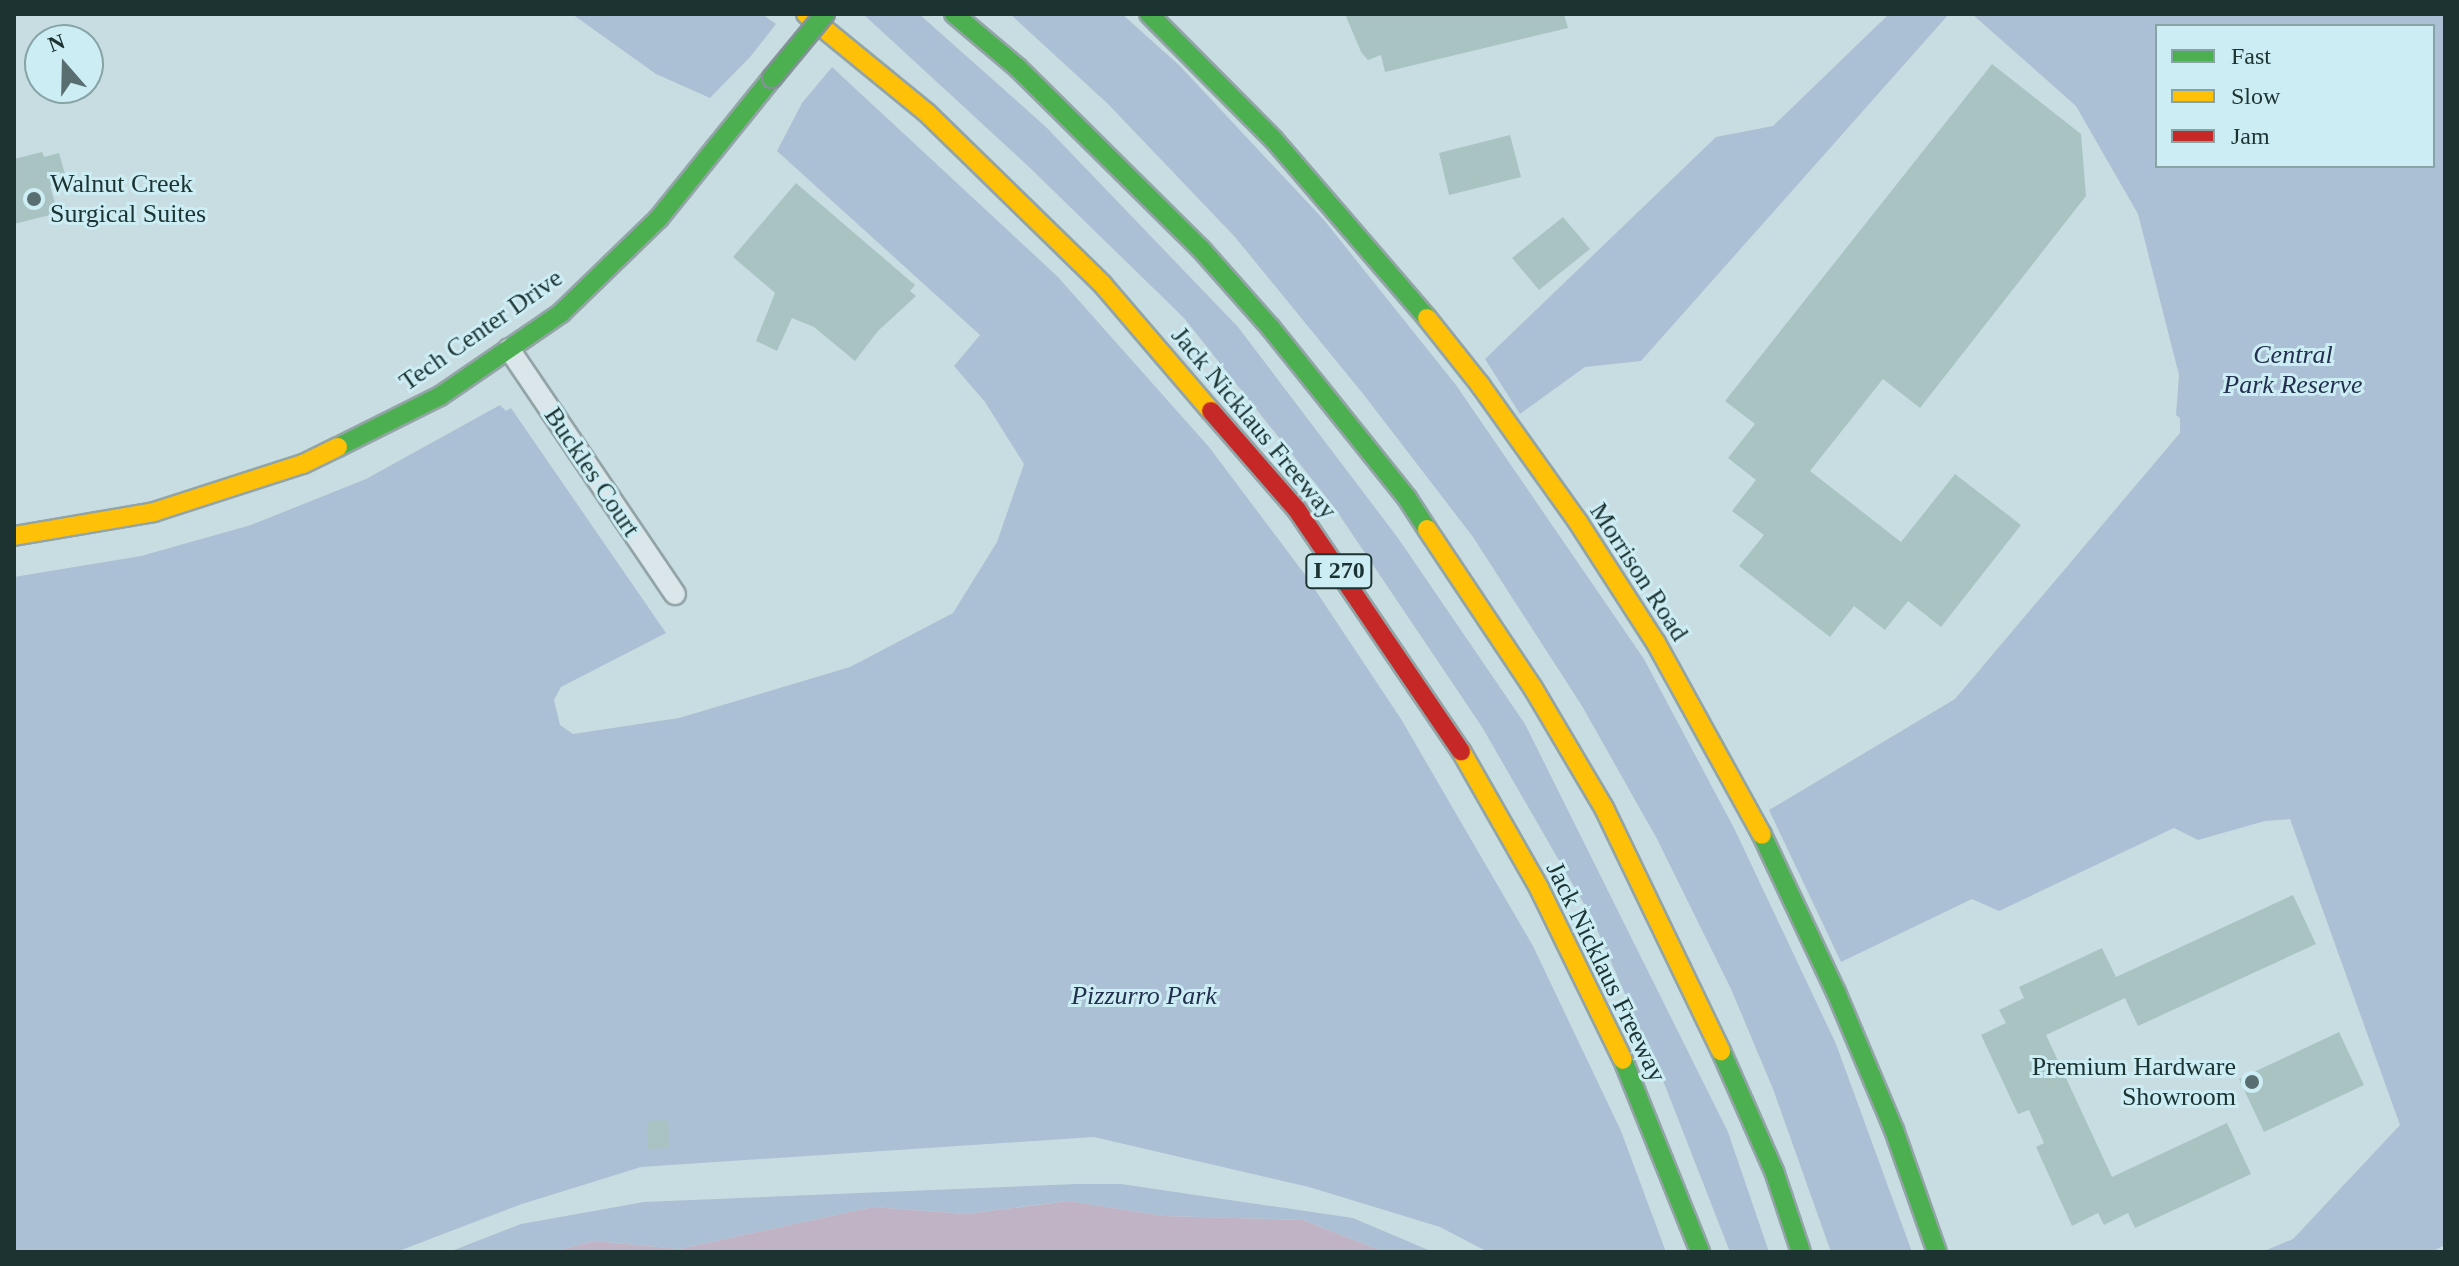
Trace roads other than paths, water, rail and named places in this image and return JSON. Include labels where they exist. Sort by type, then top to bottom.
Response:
[{"type":"main road","name":"Jack Nicklaus Freeway","points":[[806,14],[927,113],[1103,285],[1297,510],[1444,721],[1539,888],[1615,1041],[1700,1252]]},
{"type":"main road","name":"Tech Center Drive","points":[[14,536],[154,512],[303,464],[440,396],[561,313],[659,218],[825,14]]},
{"type":"main road","points":[[954,14],[1018,68],[1200,248],[1270,327],[1407,498],[1533,688],[1604,808],[1687,974],[1774,1171],[1801,1252]]},
{"type":"main road","name":"Morrison Road","points":[[1149,14],[1274,140],[1389,270],[1481,386],[1578,522],[1656,643],[1762,835],[1836,992],[1894,1130],[1937,1252]]},
{"type":"street","name":"Buckles Court","points":[[509,349],[675,594]]},
{"type":"place","name":"Walnut Creek Surgical Suites","points":[[34,199]]},
{"type":"place","name":"Premium Hardware Showroom","points":[[2252,1082]]},
{"type":"park label","name":"Central Park Reserve","points":[[2293,370]]},
{"type":"park label","name":"Pizzurro Park","points":[[1144,996]]}]
